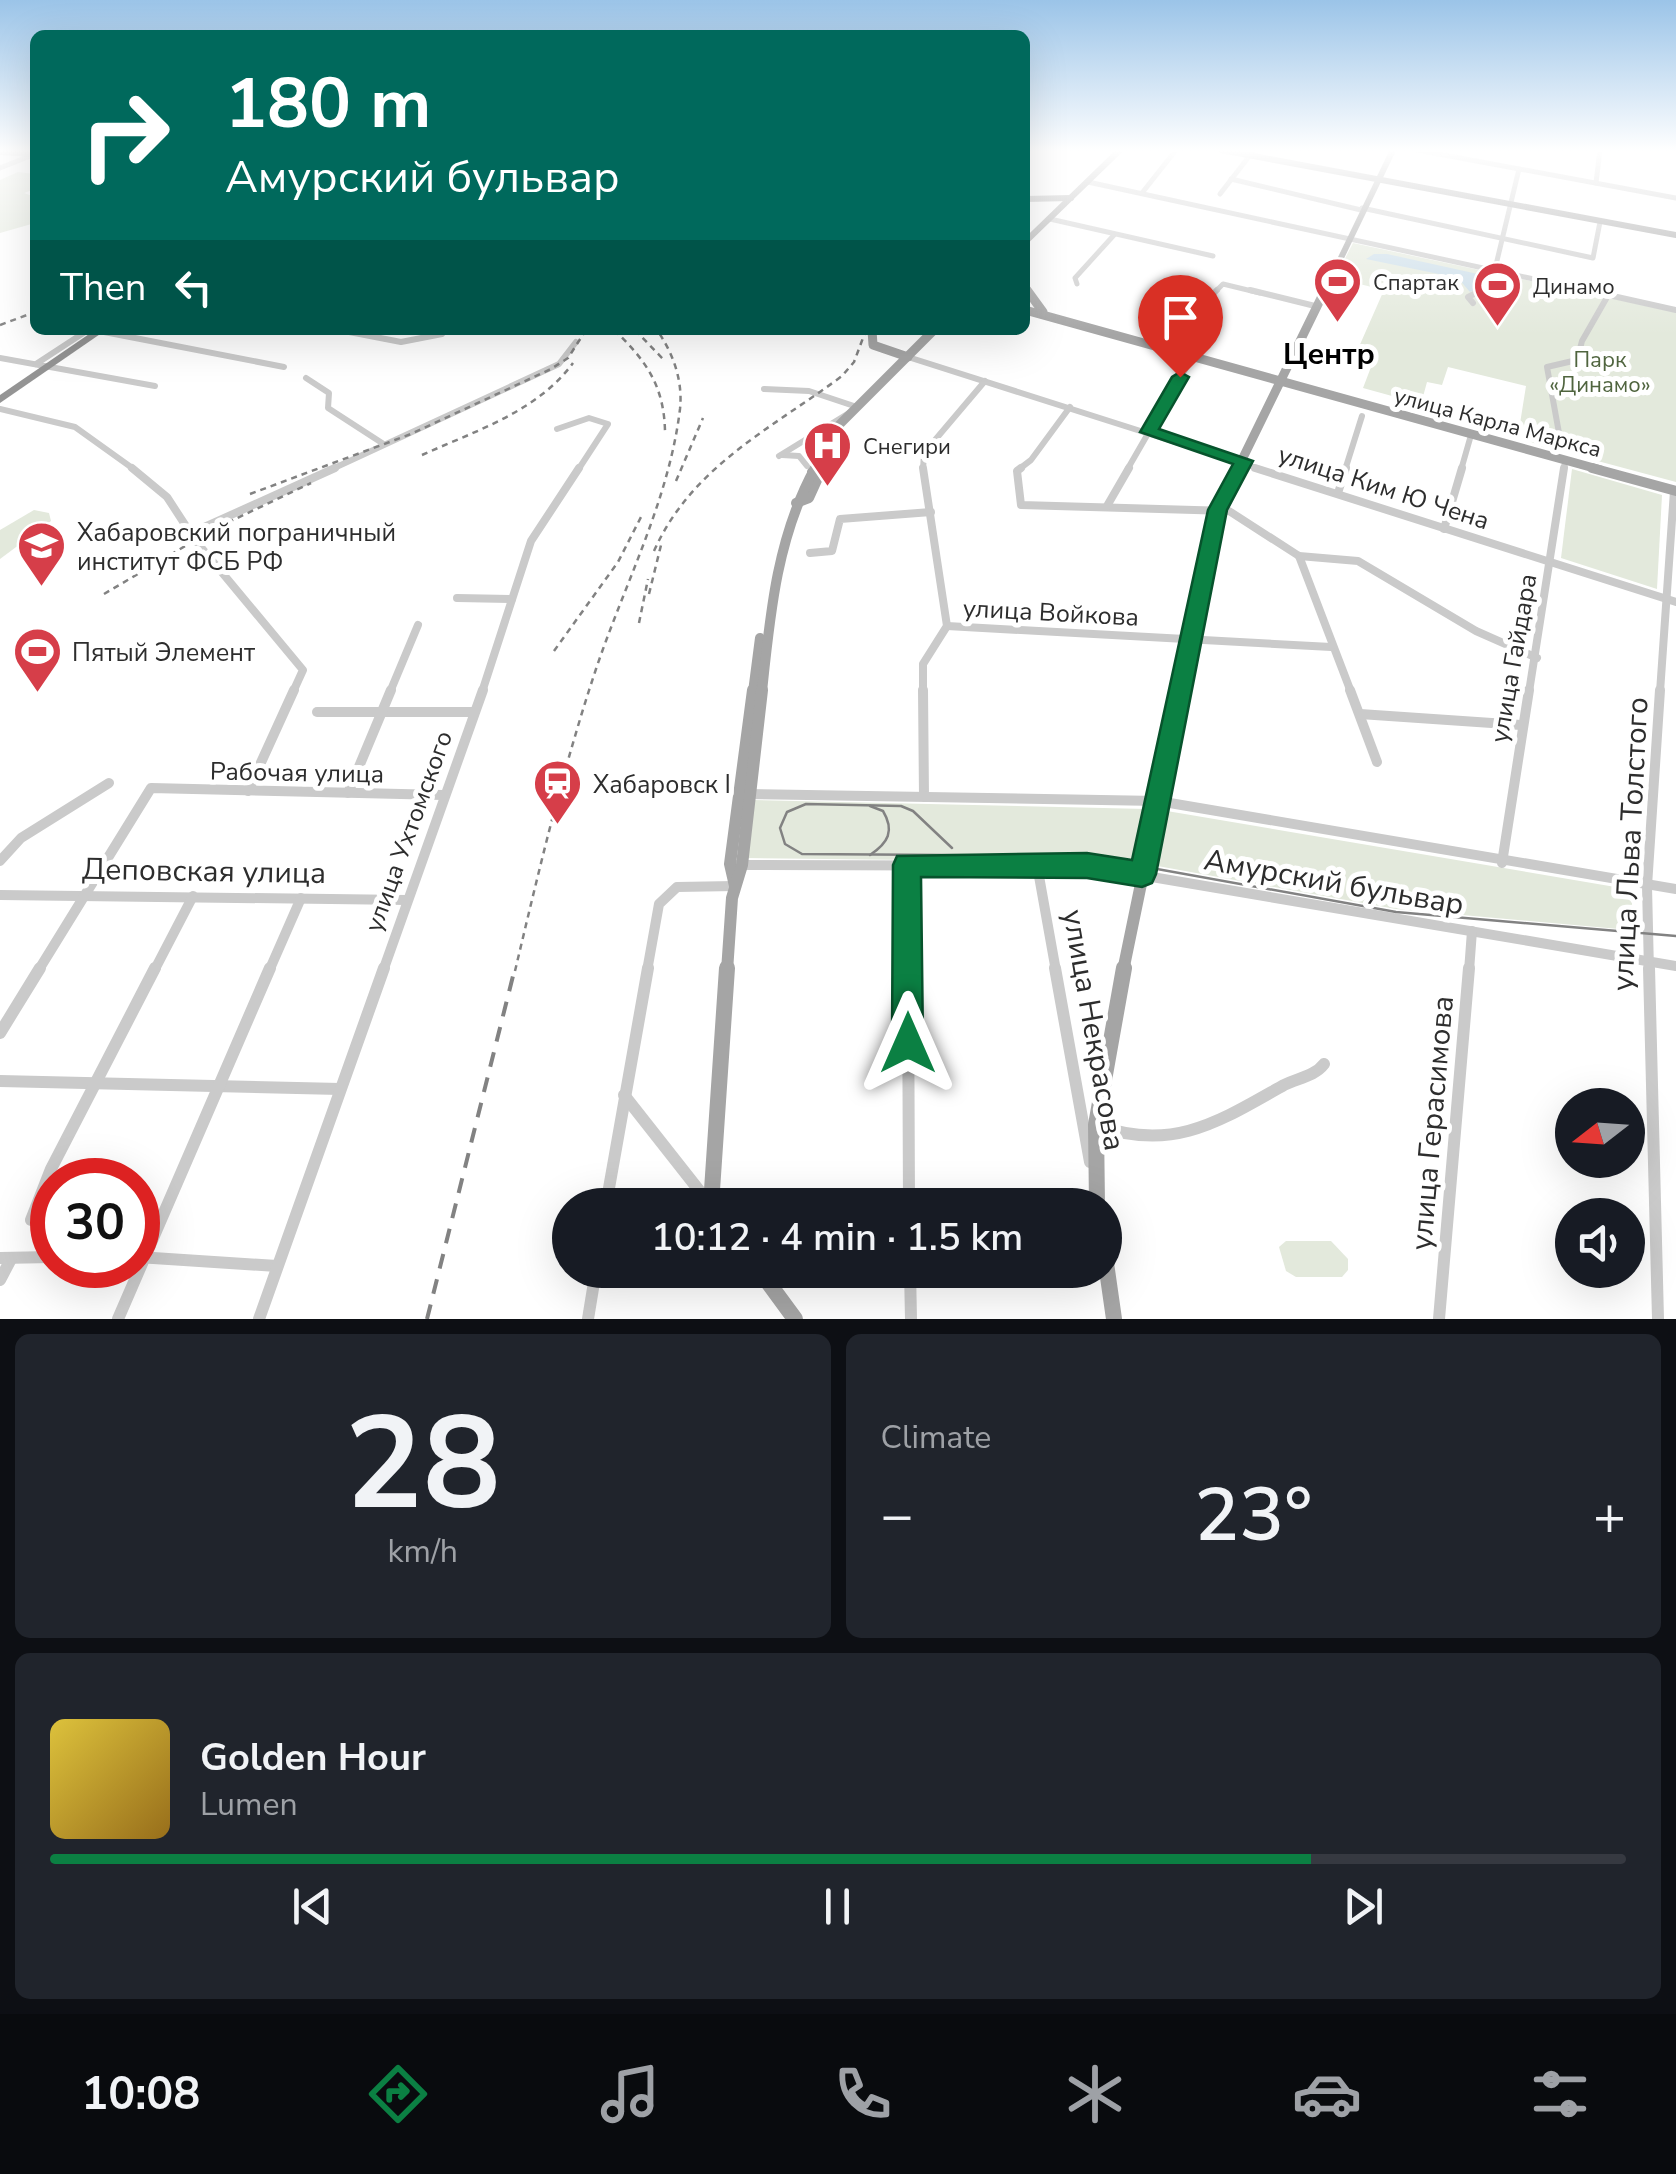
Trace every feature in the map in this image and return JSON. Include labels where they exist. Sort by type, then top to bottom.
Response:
[{"type":"highway","points":[[2,409],[54,365],[101,335]]},
{"type":"main road","points":[[1030,237],[1057,212]]},
{"type":"main road","points":[[1096,1188],[1096,1125],[1142,874],[1218,510],[1360,212]]},
{"type":"main road","points":[[1541,212],[1676,235]]},
{"type":"main road","points":[[1030,295],[1038,309],[1056,318]]},
{"type":"main road","name":"улица Карла Маркса","points":[[1030,315],[1056,318],[1191,359],[1675,491]]},
{"type":"main road","name":"улица Карла Маркса","points":[[1030,316],[1136,343]]},
{"type":"main road","points":[[872,335],[872,344],[908,357]]},
{"type":"main road","points":[[711,1188],[742,789],[774,548],[788,503],[838,427],[929,335]]},
{"type":"main road","points":[[742,789],[782,549],[796,503],[812,494],[820,476],[809,469]]},
{"type":"main road","points":[[772,1288],[795,1319]]},
{"type":"main road","points":[[1110,1288],[1114,1319]]},
{"type":"street","points":[[1234,212],[1676,310]]},
{"type":"street","points":[[1373,212],[1592,258],[1600,222]]},
{"type":"street","points":[[1473,303],[1468,297],[1489,287],[1508,212]]},
{"type":"street","points":[[1050,219],[1114,235],[1140,235],[1214,256]]},
{"type":"street","points":[[1076,284],[1075,278],[1114,235]]},
{"type":"street","points":[[1342,248],[1370,241]]},
{"type":"street","points":[[1212,295],[1223,284],[1315,306]]},
{"type":"street","points":[[1561,444],[1548,367],[1578,359],[1582,341],[1606,299]]},
{"type":"street","points":[[1188,338],[1207,304]]},
{"type":"street","points":[[36,364],[98,335]]},
{"type":"street","points":[[127,335],[284,367]]},
{"type":"street","points":[[365,335],[401,342],[437,335]]},
{"type":"street","points":[[192,533],[559,364],[576,342]]},
{"type":"street","points":[[1319,350],[1348,356]]},
{"type":"street","name":"улица Ким Ю Чена","points":[[908,357],[1244,461],[1672,601]]},
{"type":"street","points":[[0,358],[155,386]]},
{"type":"street","points":[[1107,506],[1191,359]]},
{"type":"street","points":[[306,378],[329,393],[328,408],[382,444]]},
{"type":"street","points":[[924,796],[923,664],[948,626],[924,453],[985,381]]},
{"type":"street","points":[[764,389],[809,392],[856,408]]},
{"type":"street","points":[[1070,407],[1031,460],[1017,471],[1020,504],[1229,511],[1299,556],[1358,561],[1476,631],[1536,658]]},
{"type":"street","points":[[809,469],[798,456],[779,456],[856,408]]},
{"type":"street","points":[[2,409],[61,422],[94,438],[167,497],[303,670],[248,790]]},
{"type":"street","points":[[1338,493],[1362,416]]},
{"type":"street","name":"улица Ухтомского","points":[[259,1319],[531,541],[608,424],[594,418],[557,428]]},
{"type":"street","points":[[819,431],[838,427]]},
{"type":"street","points":[[1444,529],[1471,435]]},
{"type":"street","name":"улица Гайдара","points":[[1502,862],[1520,725],[1536,658],[1565,461]]},
{"type":"street","name":"улица Льва Толстого","points":[[1658,1319],[1647,886],[1672,601],[1675,491]]},
{"type":"street","points":[[810,554],[832,551],[839,519],[930,512]]},
{"type":"street","points":[[1299,556],[1377,762]]},
{"type":"street","points":[[457,598],[512,600]]},
{"type":"street","points":[[348,793],[418,625]]},
{"type":"street","name":"улица Войкова","points":[[948,626],[1331,647]]},
{"type":"street","points":[[317,712],[474,712]]},
{"type":"street","points":[[1360,714],[1520,725]]},
{"type":"street","points":[[0,861],[21,838],[109,783]]},
{"type":"street","name":"Рабочая улица","points":[[85,894],[151,788],[443,796]]},
{"type":"street","name":"Амурский бульвар","points":[[742,789],[1158,801],[1676,890]]},
{"type":"street","name":"Амурский бульвар","points":[[736,865],[1087,866],[1676,966]]},
{"type":"street","points":[[907,865],[909,1188]]},
{"type":"street","name":"улица Некрасова","points":[[1037,865],[1094,1188]]},
{"type":"street","points":[[609,1188],[655,916],[663,897],[677,887],[735,886]]},
{"type":"street","points":[[0,1033],[85,894]]},
{"type":"street","name":"Деповская улица","points":[[0,895],[407,900]]},
{"type":"street","points":[[57,1158],[192,896]]},
{"type":"street","points":[[160,1215],[301,898]]},
{"type":"street","name":"улица Герасимова","points":[[1438,1319],[1451,1219],[1472,932]]},
{"type":"street","points":[[1096,1125],[1132,1134],[1196,1130],[1226,1121],[1292,1077],[1318,1072],[1324,1064]]},
{"type":"street","points":[[0,1081],[340,1089]]},
{"type":"street","points":[[624,1095],[697,1188]]},
{"type":"street","points":[[160,1258],[278,1266]]},
{"type":"street","points":[[0,1280],[6,1259]]},
{"type":"street","points":[[118,1319],[130,1288]]},
{"type":"street","points":[[588,1319],[593,1288]]},
{"type":"street","points":[[911,1288],[912,1319]]},
{"type":"green space","points":[[0,212],[30,212],[30,224],[0,233]]},
{"type":"green space","name":"Парк «Динамо»","points":[[1353,243],[1676,312],[1676,482],[1579,456],[1573,448],[1553,442],[1545,448],[1518,436],[1526,386],[1448,367],[1442,385],[1427,382],[1421,404],[1363,388],[1376,354],[1358,349],[1384,290],[1335,278]]},
{"type":"green space","points":[[1572,469],[1662,495],[1657,589],[1561,558]]},
{"type":"green space","points":[[34,510],[49,513],[51,521],[0,559],[0,530]]},
{"type":"green space","points":[[752,800],[1147,809],[1137,869],[1087,862],[747,858]]},
{"type":"green space","points":[[1161,810],[1633,890],[1630,930],[1396,909],[1152,865]]},
{"type":"green space","points":[[1286,1241],[1331,1241],[1348,1259],[1348,1270],[1342,1277],[1296,1277],[1286,1271],[1279,1247]]},
{"type":"water","points":[[1374,254],[1487,276],[1484,286],[1470,292],[1458,278],[1366,259]]},
{"type":"tram line","points":[[871,854],[802,854],[785,844],[780,828],[787,812],[806,804],[901,806],[913,811],[952,848]]},
{"type":"tram line","points":[[870,806],[883,811],[889,831],[885,841],[871,854]]},
{"type":"tram line","points":[[871,854],[1085,856],[1396,912],[1676,936]]},
{"type":"railway","points":[[0,325],[30,314]]},
{"type":"railway","points":[[250,494],[411,434],[551,369],[568,358],[583,335]]},
{"type":"railway","points":[[619,335],[635,352],[657,387],[665,431]]},
{"type":"railway","points":[[640,335],[663,359]]},
{"type":"railway","points":[[515,971],[584,706],[656,509],[674,443],[680,388],[672,357],[660,335]]},
{"type":"railway","points":[[654,551],[670,521],[711,472],[842,376],[854,362],[864,335]]},
{"type":"railway","points":[[422,455],[523,407],[542,395],[573,363]]},
{"type":"railway","points":[[676,481],[703,418]]},
{"type":"railway","points":[[104,594],[214,529],[311,483]]},
{"type":"railway","points":[[554,651],[618,562],[641,517]]},
{"type":"railway","points":[[649,594],[662,541]]},
{"type":"railway","points":[[639,623],[648,579]]},
{"type":"railway","points":[[427,1319],[515,968]]},
{"type":"place","name":"Спартак","points":[[1338,324]]},
{"type":"place","name":"Динамо","points":[[1498,328]]},
{"type":"place","name":"Снегири","points":[[828,488]]},
{"type":"place","name":"Хабаровский пограничный институт ФСБ РФ","points":[[42,588]]},
{"type":"place","name":"Пятый Элемент","points":[[37,694]]},
{"type":"place","name":"Хабаровск I","points":[[558,826]]},
{"type":"district","name":"Центр","points":[[1329,354]]},
{"type":"route","points":[[908,1043],[907,865],[1087,866],[1142,874],[1218,510],[1244,461],[1149,432],[1180,377]]}]
